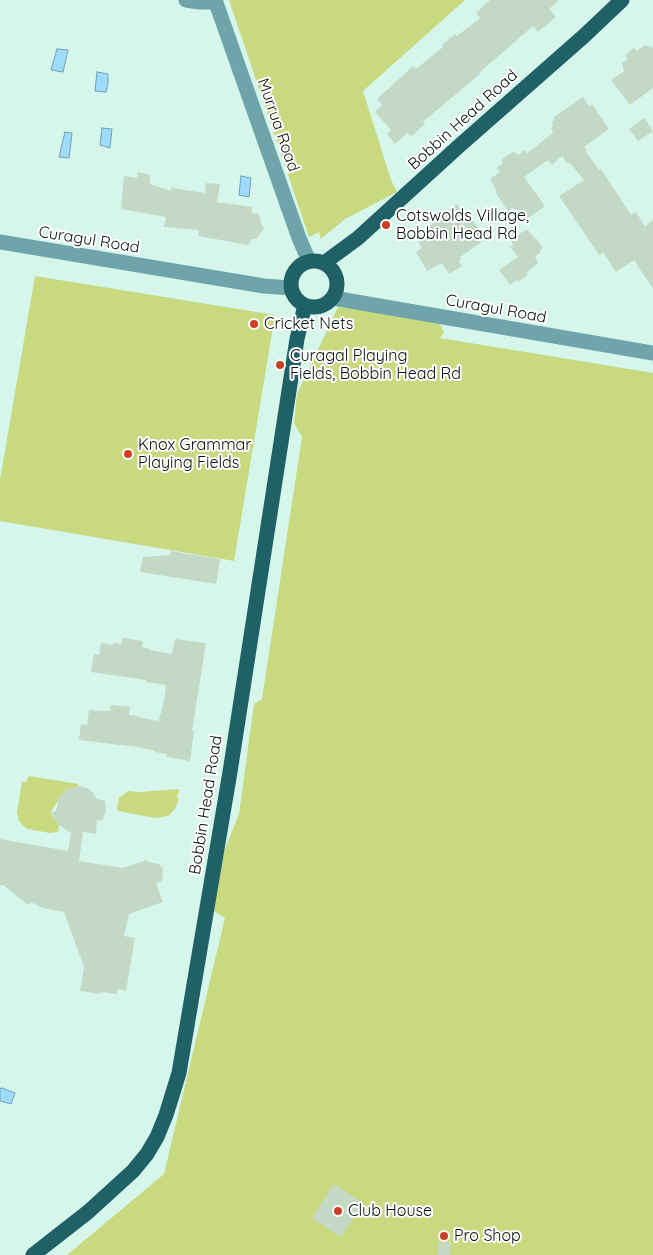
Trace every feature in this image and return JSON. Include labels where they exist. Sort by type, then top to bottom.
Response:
[{"type":"main road","name":"Bobbin Head Road","points":[[324,263],[358,238],[622,0]]},
{"type":"main road","points":[[317,260],[331,268],[337,282],[333,298],[320,306],[312,307],[298,301],[291,288],[290,282],[294,271],[309,261],[317,260]]},
{"type":"main road","name":"Bobbin Head Road","points":[[33,1255],[88,1212],[132,1171],[147,1154],[157,1137],[166,1115],[179,1073],[230,772],[297,339],[305,305]]},
{"type":"street","points":[[186,0],[199,2],[215,1]]},
{"type":"street","name":"Murrua Road","points":[[215,1],[299,238],[309,261]]},
{"type":"street","name":"Curagul Road","points":[[0,242],[264,286],[291,288]]},
{"type":"street","name":"Curagul Road","points":[[333,298],[653,353]]},
{"type":"green space","points":[[229,0],[465,0],[363,91],[391,180],[397,192],[345,219],[321,239],[319,232],[309,237]]},
{"type":"green space","name":"Knox Grammar Playing Fields","points":[[35,276],[275,315],[234,561],[0,521],[0,480]]},
{"type":"green space","points":[[338,307],[438,320],[444,332],[440,338],[653,373],[653,1255],[67,1255],[164,1174],[225,918],[203,904],[239,814],[254,704],[262,699],[302,437],[294,423],[297,394]]},
{"type":"green space","points":[[29,776],[78,784],[78,787],[68,789],[63,793],[52,810],[51,813],[59,825],[58,832],[50,833],[28,829],[19,821],[17,812],[22,782],[26,782]]},
{"type":"green space","points":[[179,789],[177,798],[179,799],[175,809],[168,816],[155,818],[118,811],[117,809],[119,798],[128,791]]},
{"type":"water","points":[[57,49],[68,50],[63,72],[51,70]]},
{"type":"water","points":[[97,72],[108,74],[106,92],[95,91]]},
{"type":"water","points":[[102,128],[112,129],[110,148],[100,145]]},
{"type":"water","points":[[65,132],[72,133],[69,158],[59,157]]},
{"type":"water","points":[[241,176],[251,178],[249,197],[239,195]]},
{"type":"water","points":[[0,1089],[15,1093],[11,1104],[0,1101]]},
{"type":"building","points":[[490,0],[559,0],[549,9],[556,17],[538,32],[533,26],[423,122],[425,124],[412,136],[407,133],[395,144],[387,134],[391,130],[375,112],[382,105],[377,99],[413,66],[416,69],[443,47],[442,45],[455,34],[457,36],[480,18],[476,13]]},
{"type":"building","points":[[645,45],[653,48],[653,88],[630,105],[611,80],[624,71],[622,63],[628,59],[625,55],[634,48],[637,51]]},
{"type":"building","points":[[583,97],[589,106],[592,104],[609,129],[584,147],[586,152],[599,170],[601,169],[631,215],[636,212],[645,226],[653,220],[653,289],[634,260],[616,272],[603,252],[599,255],[559,196],[584,180],[562,156],[552,165],[548,160],[524,177],[545,206],[527,219],[521,211],[512,208],[508,211],[495,192],[497,191],[490,179],[500,172],[496,168],[503,163],[501,160],[514,151],[518,155],[525,150],[527,153],[553,133],[551,128],[554,117]]},
{"type":"building","points":[[644,118],[653,131],[638,141],[629,129]]},
{"type":"building","points":[[138,172],[150,175],[150,184],[171,191],[171,188],[205,193],[206,183],[220,184],[217,202],[252,207],[252,213],[259,214],[264,229],[248,245],[198,236],[199,230],[164,227],[166,217],[121,209],[124,176],[137,178]]},
{"type":"building","points":[[457,204],[465,216],[468,214],[486,239],[460,257],[459,261],[462,266],[449,274],[442,263],[427,271],[416,252],[422,248],[416,238],[431,230],[428,227]]},
{"type":"building","points":[[527,229],[543,248],[535,257],[538,263],[526,273],[528,275],[510,285],[499,270],[518,257],[510,247],[513,245],[510,240]]},
{"type":"building","points":[[170,551],[220,559],[216,584],[140,572],[143,557],[170,555]]},
{"type":"building","points":[[122,638],[143,641],[142,647],[172,654],[175,639],[206,643],[192,731],[194,731],[190,761],[167,757],[167,754],[137,747],[79,740],[81,724],[87,725],[89,710],[110,711],[111,705],[130,707],[129,715],[159,721],[166,685],[146,682],[146,680],[91,672],[94,654],[99,655],[101,643],[122,644]]},
{"type":"building","points":[[80,786],[87,788],[97,799],[105,801],[106,811],[102,821],[97,820],[96,834],[83,832],[79,861],[123,868],[147,860],[148,862],[159,864],[163,869],[162,881],[156,883],[163,902],[129,914],[124,936],[135,938],[126,991],[117,989],[117,994],[80,991],[84,967],[64,912],[43,908],[31,902],[28,905],[3,885],[0,885],[0,839],[68,851],[71,833],[59,825],[54,819],[52,812],[56,811],[59,798],[63,793],[68,789]]},
{"type":"building","name":"Club House","points":[[334,1184],[363,1203],[341,1237],[312,1218]]},
{"type":"building","points":[[439,1242],[451,1243],[450,1255],[437,1255]]},
{"type":"place","name":"Cotswolds Village, Bobbin Head Rd","points":[[386,225]]},
{"type":"place","name":"Cricket Nets","points":[[254,324]]},
{"type":"place","name":"Curagal Playing Fields, Bobbin Head Rd","points":[[280,365]]},
{"type":"place","name":"Knox Grammar Playing Fields","points":[[128,454]]},
{"type":"place","name":"Club House","points":[[338,1211]]},
{"type":"place","name":"Pro Shop","points":[[444,1236]]}]
